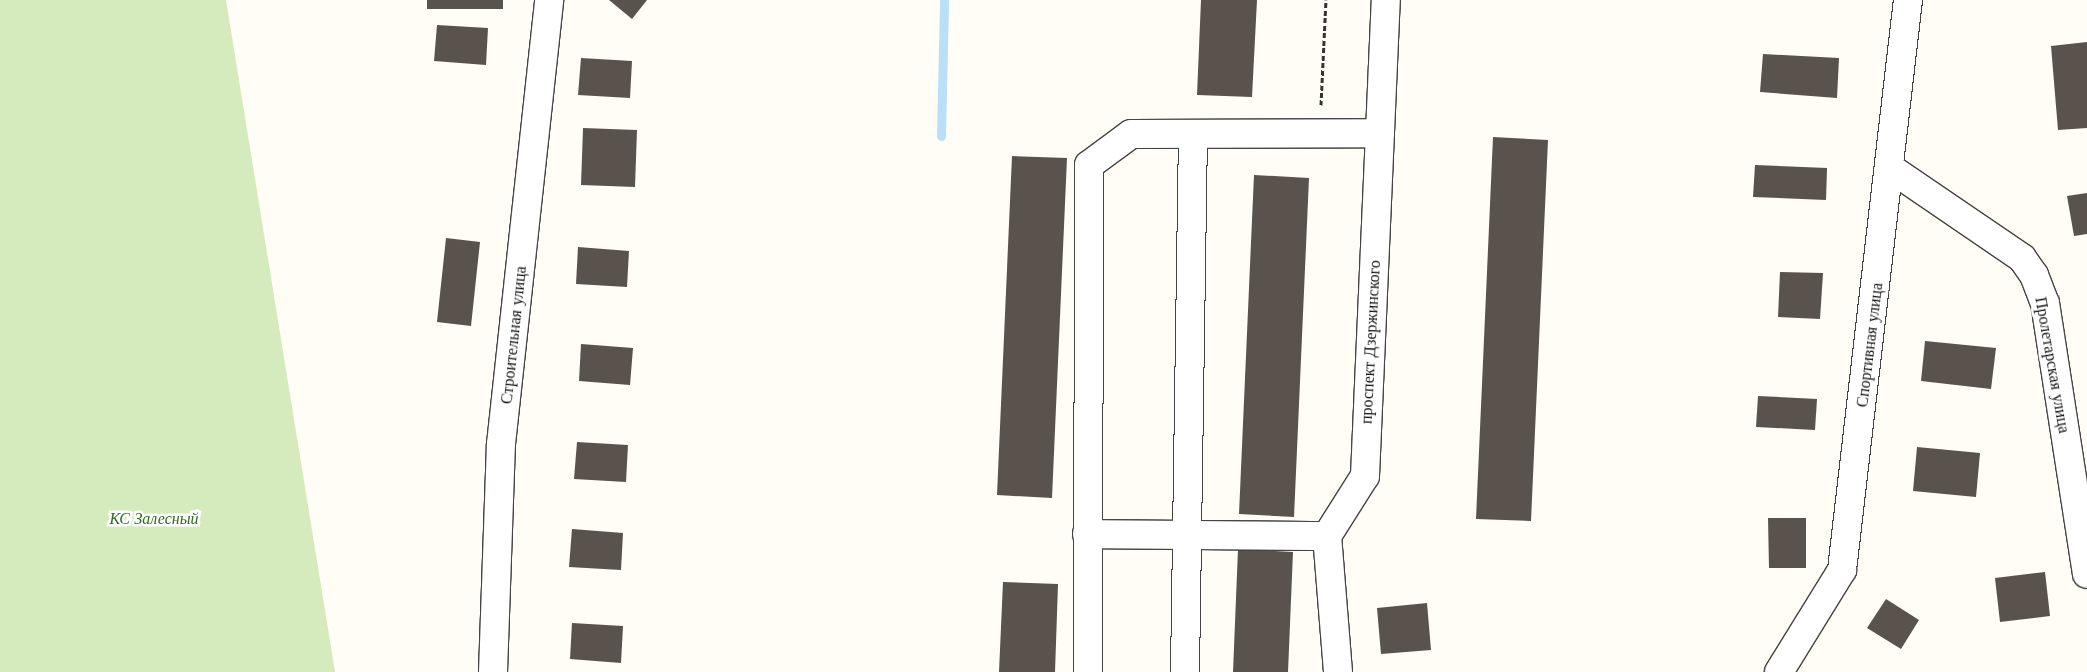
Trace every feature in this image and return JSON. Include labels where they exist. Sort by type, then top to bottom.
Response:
[{"type":"street","name":"Строительная улица","points":[[493,672],[501,444],[549,0]]},
{"type":"street","name":"проспект Дзержинского","points":[[1327,536],[1365,476],[1386,0]]},
{"type":"street","name":"Спортивная улица","points":[[1779,672],[1842,570],[1908,0]]},
{"type":"street","points":[[1088,672],[1089,164],[1130,134],[1380,133]]},
{"type":"street","points":[[1185,672],[1193,134]]},
{"type":"street","name":"Пролетарская улица","points":[[1890,168],[2022,258],[2034,275],[2045,303],[2087,574]]},
{"type":"street","points":[[1087,534],[1327,536],[1338,672]]},
{"type":"path","points":[[1319,133],[1326,0]]},
{"type":"green space","name":"КС Залесный","points":[[0,0],[226,0],[335,672],[0,672]]},
{"type":"building","points":[[427,0],[503,0],[503,9],[427,9]]},
{"type":"building","points":[[609,0],[647,0],[632,19]]},
{"type":"building","points":[[1201,0],[1257,0],[1252,97],[1197,95]]},
{"type":"building","points":[[437,25],[488,28],[486,65],[434,61]]},
{"type":"building","points":[[2087,42],[2087,128],[2058,130],[2051,46]]},
{"type":"building","points":[[1763,54],[1839,58],[1837,98],[1760,92]]},
{"type":"building","points":[[581,58],[632,61],[630,98],[578,95]]},
{"type":"building","points":[[583,128],[637,130],[635,187],[581,185]]},
{"type":"building","points":[[1493,137],[1548,140],[1531,521],[1476,519]]},
{"type":"building","points":[[1012,156],[1067,158],[1052,498],[997,495]]},
{"type":"building","points":[[1755,165],[1827,168],[1826,200],[1753,197]]},
{"type":"building","points":[[1254,175],[1309,178],[1294,517],[1239,514]]},
{"type":"building","points":[[2087,193],[2087,234],[2074,236],[2067,196]]},
{"type":"building","points":[[446,238],[480,242],[471,326],[437,322]]},
{"type":"building","points":[[578,247],[629,251],[627,287],[576,284]]},
{"type":"building","points":[[1780,272],[1823,273],[1820,319],[1778,317]]},
{"type":"building","points":[[1925,341],[1996,348],[1991,389],[1921,381]]},
{"type":"building","points":[[581,344],[633,348],[630,385],[579,381]]},
{"type":"building","points":[[1758,396],[1817,399],[1815,430],[1756,427]]},
{"type":"building","points":[[577,442],[628,445],[626,482],[574,479]]},
{"type":"building","points":[[1917,447],[1980,453],[1976,497],[1913,491]]},
{"type":"building","points":[[1768,518],[1806,518],[1806,568],[1769,568]]},
{"type":"building","points":[[572,529],[623,533],[621,570],[569,567]]},
{"type":"building","points":[[1238,549],[1293,552],[1288,672],[1233,672]]},
{"type":"building","points":[[2045,572],[2050,616],[2000,622],[1995,578]]},
{"type":"building","points":[[1003,582],[1058,584],[1055,672],[999,672]]},
{"type":"building","points":[[1886,599],[1919,620],[1901,649],[1867,628]]},
{"type":"building","points":[[1427,603],[1431,650],[1381,654],[1377,608]]},
{"type":"building","points":[[572,623],[623,626],[621,663],[570,659]]},
{"type":"waterway","points":[[941,136],[944,0]]}]
